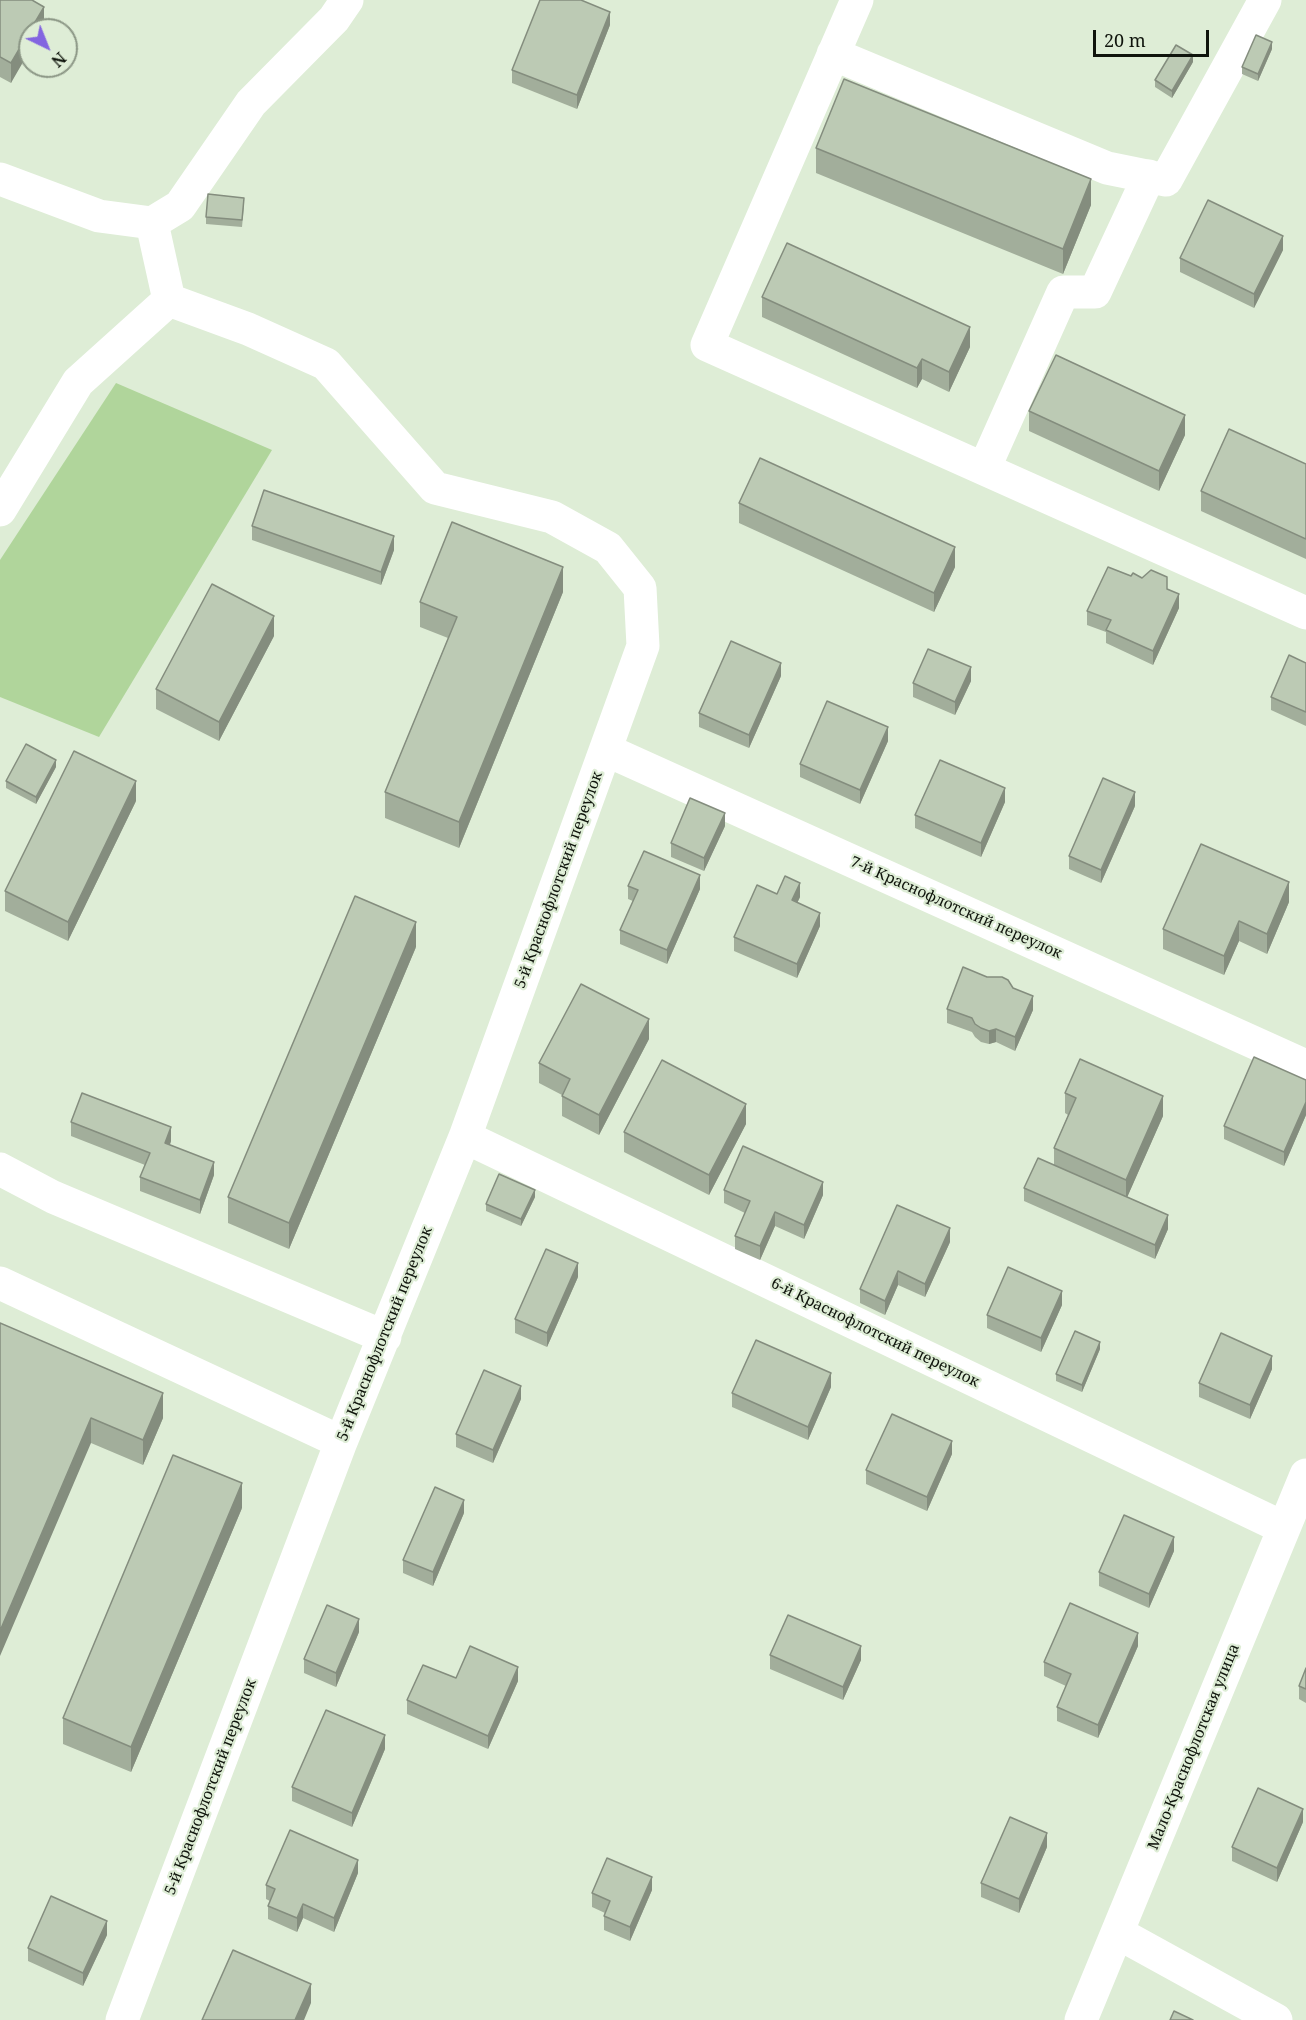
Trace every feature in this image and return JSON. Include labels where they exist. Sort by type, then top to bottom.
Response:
[{"type":"street","points":[[0,179],[99,216],[152,223],[180,206],[251,103],[334,19],[347,0]]},
{"type":"street","points":[[857,0],[707,345],[1306,613]]},
{"type":"street","points":[[833,54],[1107,168],[1166,180],[1265,0]]},
{"type":"street","points":[[984,469],[1063,292],[1095,292],[1149,176]]},
{"type":"street","points":[[0,510],[78,381],[170,300],[152,223]]},
{"type":"street","name":"5-й Краснофлотский переулок","points":[[122,2020],[341,1442],[465,1137],[643,646],[640,588],[608,548],[552,517],[435,488],[326,364],[248,328],[170,300]]},
{"type":"street","name":"7-й Краснофлотский переулок","points":[[606,750],[1306,1066]]},
{"type":"street","name":"6-й Краснофлотский переулок","points":[[465,1137],[1284,1528]]},
{"type":"street","points":[[0,1169],[53,1197],[384,1337]]},
{"type":"street","points":[[0,1283],[341,1442]]},
{"type":"street","name":"Мало-Краснофлотская улица","points":[[1081,2020],[1306,1474]]},
{"type":"street","points":[[1118,1933],[1276,2020]]},
{"type":"green space","points":[[116,383],[272,450],[99,737],[0,697],[0,560]]},
{"type":"building","points":[[0,0],[32,0],[44,7],[38,18],[18,18],[18,51],[11,63],[0,57]]},
{"type":"building","points":[[540,0],[581,0],[610,12],[577,95],[512,70]]},
{"type":"building","points":[[1256,35],[1272,42],[1258,74],[1242,67]]},
{"type":"building","points":[[1176,45],[1193,55],[1172,91],[1155,80]]},
{"type":"building","points":[[844,79],[1091,179],[1063,249],[816,148]]},
{"type":"building","points":[[208,194],[244,198],[242,220],[206,217]]},
{"type":"building","points":[[1208,200],[1283,236],[1254,294],[1180,258]]},
{"type":"building","points":[[787,243],[970,327],[949,372],[922,359],[917,368],[762,297]]},
{"type":"building","points":[[1056,355],[1185,415],[1159,471],[1029,411]]},
{"type":"building","points":[[1229,429],[1306,464],[1306,539],[1201,491]]},
{"type":"building","points":[[760,458],[955,547],[934,593],[739,503]]},
{"type":"building","points":[[264,490],[394,536],[381,572],[252,526]]},
{"type":"building","points":[[452,522],[563,567],[459,822],[385,792],[457,617],[420,602]]},
{"type":"building","points":[[1108,567],[1131,576],[1133,573],[1142,578],[1151,570],[1167,577],[1167,589],[1179,594],[1153,651],[1106,630],[1111,620],[1087,611]]},
{"type":"building","points":[[212,584],[274,616],[219,722],[156,689]]},
{"type":"building","points":[[731,641],[781,663],[749,735],[699,713]]},
{"type":"building","points":[[928,649],[971,667],[955,702],[913,683]]},
{"type":"building","points":[[1289,655],[1306,663],[1306,712],[1271,697]]},
{"type":"building","points":[[827,701],[888,727],[860,790],[800,764]]},
{"type":"building","points":[[26,744],[56,760],[36,797],[6,781]]},
{"type":"building","points":[[74,751],[136,781],[68,922],[5,891]]},
{"type":"building","points":[[940,760],[1005,788],[981,843],[915,815]]},
{"type":"building","points":[[1103,778],[1135,792],[1101,870],[1069,856]]},
{"type":"building","points":[[690,798],[725,813],[704,858],[671,843]]},
{"type":"building","points":[[1201,844],[1289,882],[1267,934],[1239,921],[1224,956],[1163,929]]},
{"type":"building","points":[[644,851],[700,875],[667,950],[620,930],[638,890],[628,886]]},
{"type":"building","points":[[785,876],[800,883],[792,900],[820,913],[797,964],[734,937],[757,885],[777,894]]},
{"type":"building","points":[[355,896],[416,922],[289,1223],[228,1197]]},
{"type":"building","points":[[963,967],[987,977],[1002,977],[1008,980],[1013,988],[1033,996],[1015,1037],[996,1029],[989,1031],[981,1028],[972,1018],[947,1009]]},
{"type":"building","points":[[581,984],[649,1019],[599,1115],[562,1096],[570,1079],[539,1063]]},
{"type":"building","points":[[1254,1057],[1306,1080],[1306,1102],[1284,1152],[1224,1126]]},
{"type":"building","points":[[1080,1059],[1163,1096],[1126,1180],[1054,1148],[1076,1098],[1065,1093]]},
{"type":"building","points":[[662,1060],[746,1104],[709,1175],[624,1132]]},
{"type":"building","points":[[82,1093],[171,1127],[165,1143],[214,1162],[200,1200],[140,1177],[150,1153],[71,1122]]},
{"type":"building","points":[[743,1146],[823,1182],[804,1225],[775,1212],[760,1246],[735,1236],[750,1201],[724,1190]]},
{"type":"building","points":[[1038,1158],[1168,1215],[1155,1245],[1024,1188]]},
{"type":"building","points":[[499,1174],[535,1190],[521,1219],[486,1204]]},
{"type":"building","points":[[897,1205],[950,1228],[925,1284],[898,1271],[885,1301],[860,1289]]},
{"type":"building","points":[[546,1249],[578,1263],[547,1333],[515,1319]]},
{"type":"building","points":[[1008,1267],[1062,1291],[1041,1338],[987,1315]]},
{"type":"building","points":[[0,1323],[163,1393],[143,1440],[91,1418],[0,1631]]},
{"type":"building","points":[[1075,1331],[1100,1342],[1082,1385],[1056,1374]]},
{"type":"building","points":[[1221,1333],[1272,1356],[1250,1405],[1199,1383]]},
{"type":"building","points":[[756,1340],[831,1373],[808,1427],[732,1393]]},
{"type":"building","points":[[484,1370],[521,1386],[493,1450],[456,1434]]},
{"type":"building","points":[[892,1414],[952,1441],[927,1497],[866,1470]]},
{"type":"building","points":[[173,1455],[242,1483],[131,1747],[63,1718]]},
{"type":"building","points":[[435,1487],[464,1500],[433,1572],[403,1560]]},
{"type":"building","points":[[1124,1515],[1174,1537],[1149,1594],[1099,1572]]},
{"type":"building","points":[[1070,1603],[1138,1633],[1098,1725],[1057,1707],[1071,1674],[1044,1662]]},
{"type":"building","points":[[327,1605],[359,1619],[336,1673],[304,1659]]},
{"type":"building","points":[[788,1615],[861,1646],[843,1687],[770,1655]]},
{"type":"building","points":[[470,1646],[518,1667],[488,1736],[407,1700],[423,1665],[456,1678]]},
{"type":"building","points":[[1306,1668],[1306,1689],[1299,1686]]},
{"type":"building","points":[[326,1710],[385,1735],[352,1813],[292,1787]]},
{"type":"building","points":[[1258,1788],[1303,1809],[1277,1868],[1232,1847]]},
{"type":"building","points":[[1010,1817],[1047,1833],[1019,1899],[981,1883]]},
{"type":"building","points":[[290,1830],[358,1860],[334,1918],[303,1904],[297,1918],[268,1906],[275,1889],[266,1885]]},
{"type":"building","points":[[607,1858],[652,1877],[630,1927],[604,1916],[610,1901],[592,1893]]},
{"type":"building","points":[[51,1896],[107,1921],[83,1973],[28,1948]]},
{"type":"building","points":[[233,1950],[311,1984],[295,2020],[202,2020]]},
{"type":"building","points":[[1174,2011],[1193,2020],[1170,2020]]}]
